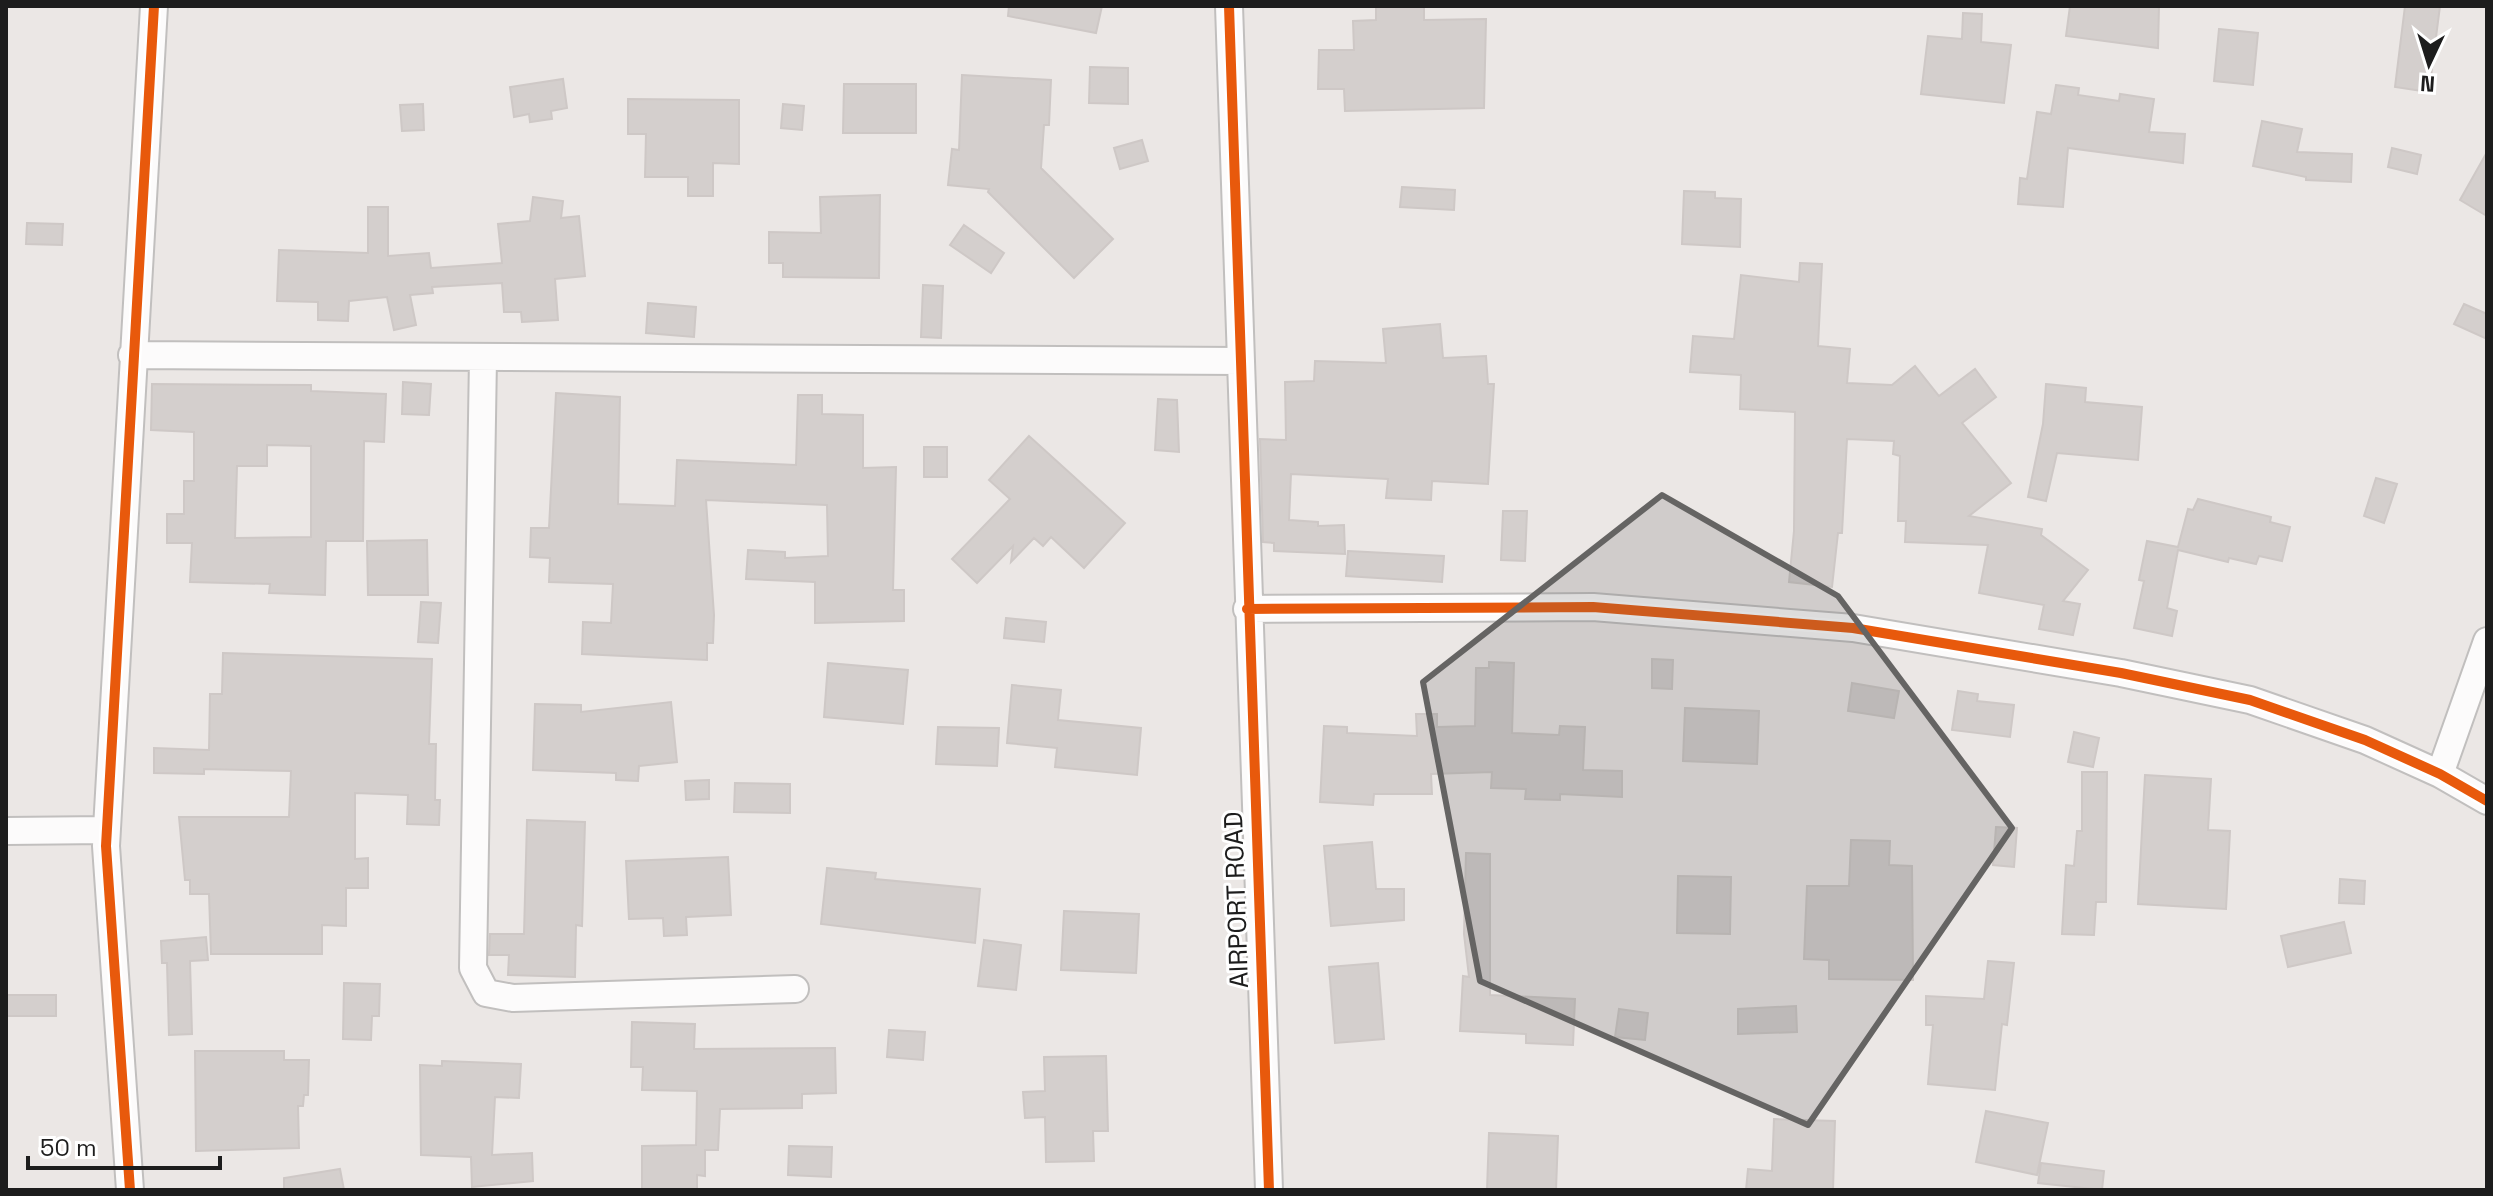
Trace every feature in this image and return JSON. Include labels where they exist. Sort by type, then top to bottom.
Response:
[{"type":"street","points":[[130,1190],[106,830],[154,6]]},
{"type":"street","name":"AIRPORT ROAD","points":[[1229,6],[1269,1190]]},
{"type":"street","points":[[132,355],[1240,361]]},
{"type":"street","points":[[483,358],[473,968],[486,993],[513,998],[795,989]]},
{"type":"street","points":[[1247,609],[1593,607],[1853,628],[2121,673],[2250,700],[2365,740],[2440,774],[2487,801]]},
{"type":"street","points":[[2440,774],[2487,641]]},
{"type":"street","points":[[6,831],[106,830]]},
{"type":"highlighted area","points":[[1662,495],[1838,596],[2012,828],[1808,1125],[1480,981],[1423,682]]},
{"type":"building","points":[[1009,6],[1102,6],[1096,33],[1008,16]]},
{"type":"building","points":[[1376,6],[1424,6],[1424,20],[1486,19],[1484,108],[1345,111],[1344,89],[1318,89],[1319,50],[1354,50],[1353,21],[1376,20]]},
{"type":"building","points":[[2070,6],[2159,6],[2158,48],[2066,36]]},
{"type":"building","points":[[2405,6],[2440,6],[2429,92],[2395,87]]},
{"type":"building","points":[[1963,13],[1982,14],[1981,42],[2011,45],[2004,103],[1921,94],[1928,36],[1962,39]]},
{"type":"building","points":[[2219,29],[2258,33],[2253,85],[2214,81]]},
{"type":"building","points":[[1090,67],[1128,68],[1128,104],[1089,103]]},
{"type":"building","points":[[962,75],[1051,80],[1049,125],[1044,125],[1041,168],[1113,239],[1074,278],[988,192],[989,189],[948,185],[952,149],[959,150]]},
{"type":"building","points":[[563,79],[567,108],[551,111],[552,119],[530,122],[529,114],[514,117],[510,87]]},
{"type":"building","points":[[844,84],[916,84],[916,133],[843,133]]},
{"type":"building","points":[[2056,85],[2079,88],[2078,95],[2119,101],[2120,94],[2154,99],[2149,132],[2185,134],[2183,163],[2068,148],[2063,207],[2018,204],[2020,178],[2027,179],[2037,112],[2051,114]]},
{"type":"building","points":[[628,99],[739,100],[739,164],[713,163],[713,196],[688,196],[688,177],[645,177],[646,134],[628,134]]},
{"type":"building","points":[[423,104],[424,130],[402,131],[400,105]]},
{"type":"building","points":[[783,104],[804,106],[802,130],[781,128]]},
{"type":"building","points":[[2262,121],[2302,129],[2297,152],[2352,154],[2351,182],[2306,180],[2306,177],[2253,166]]},
{"type":"building","points":[[1142,140],[1148,161],[1120,169],[1114,148]]},
{"type":"building","points":[[2392,148],[2421,155],[2417,174],[2388,167]]},
{"type":"building","points":[[2487,152],[2487,216],[2460,200]]},
{"type":"building","points":[[1402,187],[1455,190],[1454,210],[1400,207]]},
{"type":"building","points":[[1684,191],[1715,192],[1715,198],[1741,199],[1740,247],[1682,244]]},
{"type":"building","points":[[880,195],[879,278],[783,277],[783,263],[769,263],[769,232],[821,233],[820,197]]},
{"type":"building","points":[[533,197],[563,201],[561,218],[579,216],[585,276],[555,279],[558,320],[522,322],[521,312],[504,312],[502,283],[432,287],[433,293],[410,295],[416,325],[394,330],[387,297],[349,301],[348,321],[318,320],[318,302],[277,301],[279,250],[368,253],[368,207],[388,207],[388,256],[429,253],[431,268],[502,263],[498,224],[530,221]]},
{"type":"building","points":[[27,223],[63,224],[62,245],[26,244]]},
{"type":"building","points":[[964,225],[1004,253],[991,273],[950,245]]},
{"type":"building","points":[[1800,263],[1822,264],[1818,346],[1850,349],[1847,383],[1892,385],[1915,366],[1939,396],[1975,369],[1996,397],[1962,423],[2011,483],[1969,516],[2042,529],[2041,535],[2088,570],[2063,601],[2080,604],[2073,635],[2039,629],[2044,605],[1979,593],[1988,545],[1905,542],[1906,521],[1898,521],[1900,456],[1893,454],[1894,441],[1847,439],[1842,533],[1838,533],[1832,587],[1789,582],[1794,531],[1795,412],[1740,409],[1741,375],[1690,372],[1693,336],[1734,339],[1741,275],[1799,282]]},
{"type":"building","points":[[923,285],[943,286],[941,338],[921,337]]},
{"type":"building","points":[[648,303],[696,307],[694,337],[646,333]]},
{"type":"building","points":[[2464,304],[2487,314],[2487,339],[2454,324]]},
{"type":"building","points":[[1440,324],[1443,358],[1486,356],[1488,384],[1494,384],[1488,484],[1432,481],[1431,500],[1386,498],[1388,479],[1291,474],[1289,520],[1318,522],[1318,526],[1344,525],[1345,554],[1274,551],[1274,543],[1263,542],[1260,439],[1286,440],[1285,382],[1314,381],[1315,361],[1386,363],[1383,329]]},
{"type":"building","points":[[403,382],[431,384],[429,415],[402,414]]},
{"type":"building","points":[[152,384],[311,385],[311,391],[386,394],[384,442],[364,441],[363,541],[326,541],[325,595],[269,593],[270,584],[190,582],[192,543],[167,543],[167,514],[184,514],[184,481],[194,481],[194,432],[151,430]],"holes":[[[267,445],[311,446],[311,537],[235,538],[237,466],[267,466]]]},
{"type":"building","points":[[2046,384],[2086,388],[2085,402],[2142,407],[2138,460],[2057,453],[2046,501],[2028,497],[2043,424]]},
{"type":"building","points":[[556,393],[620,397],[618,504],[675,506],[677,460],[796,465],[798,395],[822,395],[822,414],[863,415],[863,468],[896,467],[893,590],[904,590],[904,621],[815,623],[815,582],[746,579],[748,550],[785,552],[785,558],[828,556],[827,505],[706,500],[714,615],[713,643],[707,643],[707,660],[582,654],[583,622],[611,623],[613,584],[549,582],[550,558],[530,557],[531,528],[549,528]]},
{"type":"building","points":[[1158,399],[1177,400],[1179,452],[1155,450]]},
{"type":"building","points":[[1029,436],[1125,523],[1084,568],[1051,537],[1043,546],[1034,538],[1011,562],[1013,546],[977,583],[952,559],[1010,499],[989,480]]},
{"type":"building","points":[[924,447],[947,447],[947,477],[924,477]]},
{"type":"building","points":[[2376,478],[2397,484],[2384,523],[2364,516]]},
{"type":"building","points":[[2198,499],[2271,517],[2270,522],[2290,527],[2282,561],[2259,556],[2256,564],[2229,558],[2228,562],[2178,550],[2167,608],[2177,611],[2172,636],[2134,628],[2144,581],[2139,580],[2147,541],[2178,547],[2188,509],[2193,510]]},
{"type":"building","points":[[1503,511],[1527,511],[1525,561],[1501,560]]},
{"type":"building","points":[[427,540],[428,595],[368,595],[367,541]]},
{"type":"building","points":[[1348,551],[1444,556],[1442,582],[1346,576]]},
{"type":"building","points":[[421,602],[441,603],[438,643],[418,642]]},
{"type":"building","points":[[1006,618],[1046,622],[1044,642],[1004,638]]},
{"type":"building","points":[[223,653],[432,659],[429,744],[436,744],[435,800],[440,800],[439,825],[407,824],[408,795],[355,793],[355,859],[368,858],[368,888],[346,888],[346,926],[322,925],[322,954],[211,954],[209,894],[190,894],[190,880],[185,880],[179,817],[289,817],[291,771],[204,769],[204,774],[154,773],[154,748],[209,750],[210,694],[222,694]]},
{"type":"building","points":[[1652,659],[1673,660],[1672,689],[1652,688]]},
{"type":"building","points":[[1489,662],[1514,663],[1512,733],[1559,735],[1560,726],[1585,727],[1583,770],[1622,771],[1622,797],[1560,794],[1560,800],[1525,799],[1526,789],[1491,788],[1492,772],[1431,774],[1432,794],[1374,794],[1373,805],[1320,802],[1324,726],[1347,727],[1347,733],[1417,736],[1416,714],[1437,714],[1437,727],[1475,726],[1476,668],[1489,668]]},
{"type":"building","points":[[828,663],[908,670],[903,724],[824,717]]},
{"type":"building","points":[[1852,683],[1899,691],[1894,718],[1848,711]]},
{"type":"building","points":[[1012,685],[1061,690],[1058,720],[1141,728],[1137,775],[1055,767],[1057,748],[1007,743]]},
{"type":"building","points":[[1958,691],[1978,694],[1977,701],[2014,705],[2010,737],[1952,730]]},
{"type":"building","points":[[671,702],[677,762],[639,766],[638,781],[616,780],[616,773],[533,770],[535,704],[581,705],[581,712]]},
{"type":"building","points":[[1685,708],[1759,711],[1757,764],[1683,761]]},
{"type":"building","points":[[938,727],[999,728],[997,766],[936,764]]},
{"type":"building","points":[[2074,732],[2099,738],[2093,767],[2068,762]]},
{"type":"building","points":[[2082,772],[2107,772],[2106,902],[2096,902],[2094,935],[2062,934],[2066,865],[2074,866],[2077,831],[2082,831]]},
{"type":"building","points":[[2145,775],[2211,779],[2208,830],[2230,831],[2226,909],[2138,904]]},
{"type":"building","points":[[709,780],[709,799],[686,800],[685,781]]},
{"type":"building","points":[[735,783],[790,784],[790,813],[734,812]]},
{"type":"building","points":[[527,820],[585,822],[582,926],[576,925],[575,977],[508,975],[509,955],[489,955],[490,934],[524,934]]},
{"type":"building","points":[[1996,827],[2017,828],[2014,867],[1993,865]]},
{"type":"building","points":[[1851,840],[1890,841],[1889,865],[1912,866],[1913,980],[1829,979],[1829,960],[1804,959],[1807,886],[1849,886]]},
{"type":"building","points":[[1372,842],[1376,889],[1404,889],[1404,920],[1331,926],[1324,846]]},
{"type":"building","points":[[1466,853],[1490,854],[1490,995],[1575,999],[1573,1045],[1526,1043],[1526,1034],[1460,1031],[1463,976],[1469,977],[1464,934]]},
{"type":"building","points":[[728,857],[731,915],[686,917],[687,935],[664,936],[663,918],[629,919],[626,861]]},
{"type":"building","points":[[827,868],[876,873],[875,879],[980,889],[975,943],[821,924]]},
{"type":"building","points":[[1678,876],[1731,877],[1730,934],[1677,933]]},
{"type":"building","points":[[2340,879],[2365,881],[2364,904],[2339,903]]},
{"type":"building","points":[[1064,911],[1139,914],[1136,973],[1061,970]]},
{"type":"building","points":[[2344,922],[2351,953],[2288,967],[2281,936]]},
{"type":"building","points":[[206,937],[208,960],[190,961],[192,1034],[169,1035],[167,963],[162,963],[161,941]]},
{"type":"building","points":[[984,940],[1021,945],[1016,990],[978,986]]},
{"type":"building","points":[[1988,961],[2014,963],[2007,1025],[2002,1024],[1995,1090],[1928,1084],[1933,1025],[1926,1025],[1926,996],[1984,999]]},
{"type":"building","points":[[1378,963],[1384,1039],[1335,1043],[1329,967]]},
{"type":"building","points":[[344,983],[380,984],[379,1016],[372,1016],[371,1040],[343,1039]]},
{"type":"building","points":[[6,995],[56,995],[56,1016],[6,1016]]},
{"type":"building","points":[[1796,1006],[1797,1032],[1738,1034],[1738,1009]]},
{"type":"building","points":[[1619,1009],[1648,1013],[1645,1040],[1615,1037]]},
{"type":"building","points":[[632,1022],[695,1024],[694,1049],[835,1048],[836,1093],[802,1094],[802,1108],[720,1109],[718,1150],[705,1150],[705,1176],[697,1175],[697,1190],[642,1190],[642,1146],[696,1145],[697,1091],[642,1090],[643,1067],[631,1067]]},
{"type":"building","points":[[889,1030],[925,1032],[923,1060],[887,1057]]},
{"type":"building","points":[[195,1051],[284,1051],[284,1060],[309,1060],[308,1095],[304,1095],[303,1106],[298,1106],[299,1148],[196,1151]]},
{"type":"building","points":[[1106,1056],[1108,1131],[1093,1131],[1094,1161],[1046,1162],[1045,1117],[1025,1118],[1023,1092],[1045,1091],[1044,1057]]},
{"type":"building","points":[[442,1061],[521,1064],[519,1098],[495,1097],[492,1155],[532,1153],[533,1181],[472,1187],[471,1157],[421,1155],[420,1065],[442,1066]]},
{"type":"building","points":[[1986,1111],[2048,1123],[2037,1175],[1976,1162]]},
{"type":"building","points":[[1774,1119],[1835,1121],[1833,1190],[1746,1190],[1748,1169],[1772,1171]]},
{"type":"building","points":[[1489,1133],[1558,1136],[1556,1190],[1487,1190]]},
{"type":"building","points":[[789,1146],[832,1147],[831,1177],[788,1175]]},
{"type":"building","points":[[2041,1163],[2104,1171],[2102,1190],[2038,1183]]},
{"type":"building","points":[[340,1169],[344,1190],[284,1190],[284,1178]]},
{"type":"cycle path","points":[[130,1190],[106,846],[154,6]]},
{"type":"cycle path","points":[[1229,6],[1269,1190]]},
{"type":"cycle path","points":[[1247,609],[1593,607],[1853,628],[2121,673],[2250,700],[2365,740],[2440,774],[2487,801]]}]
